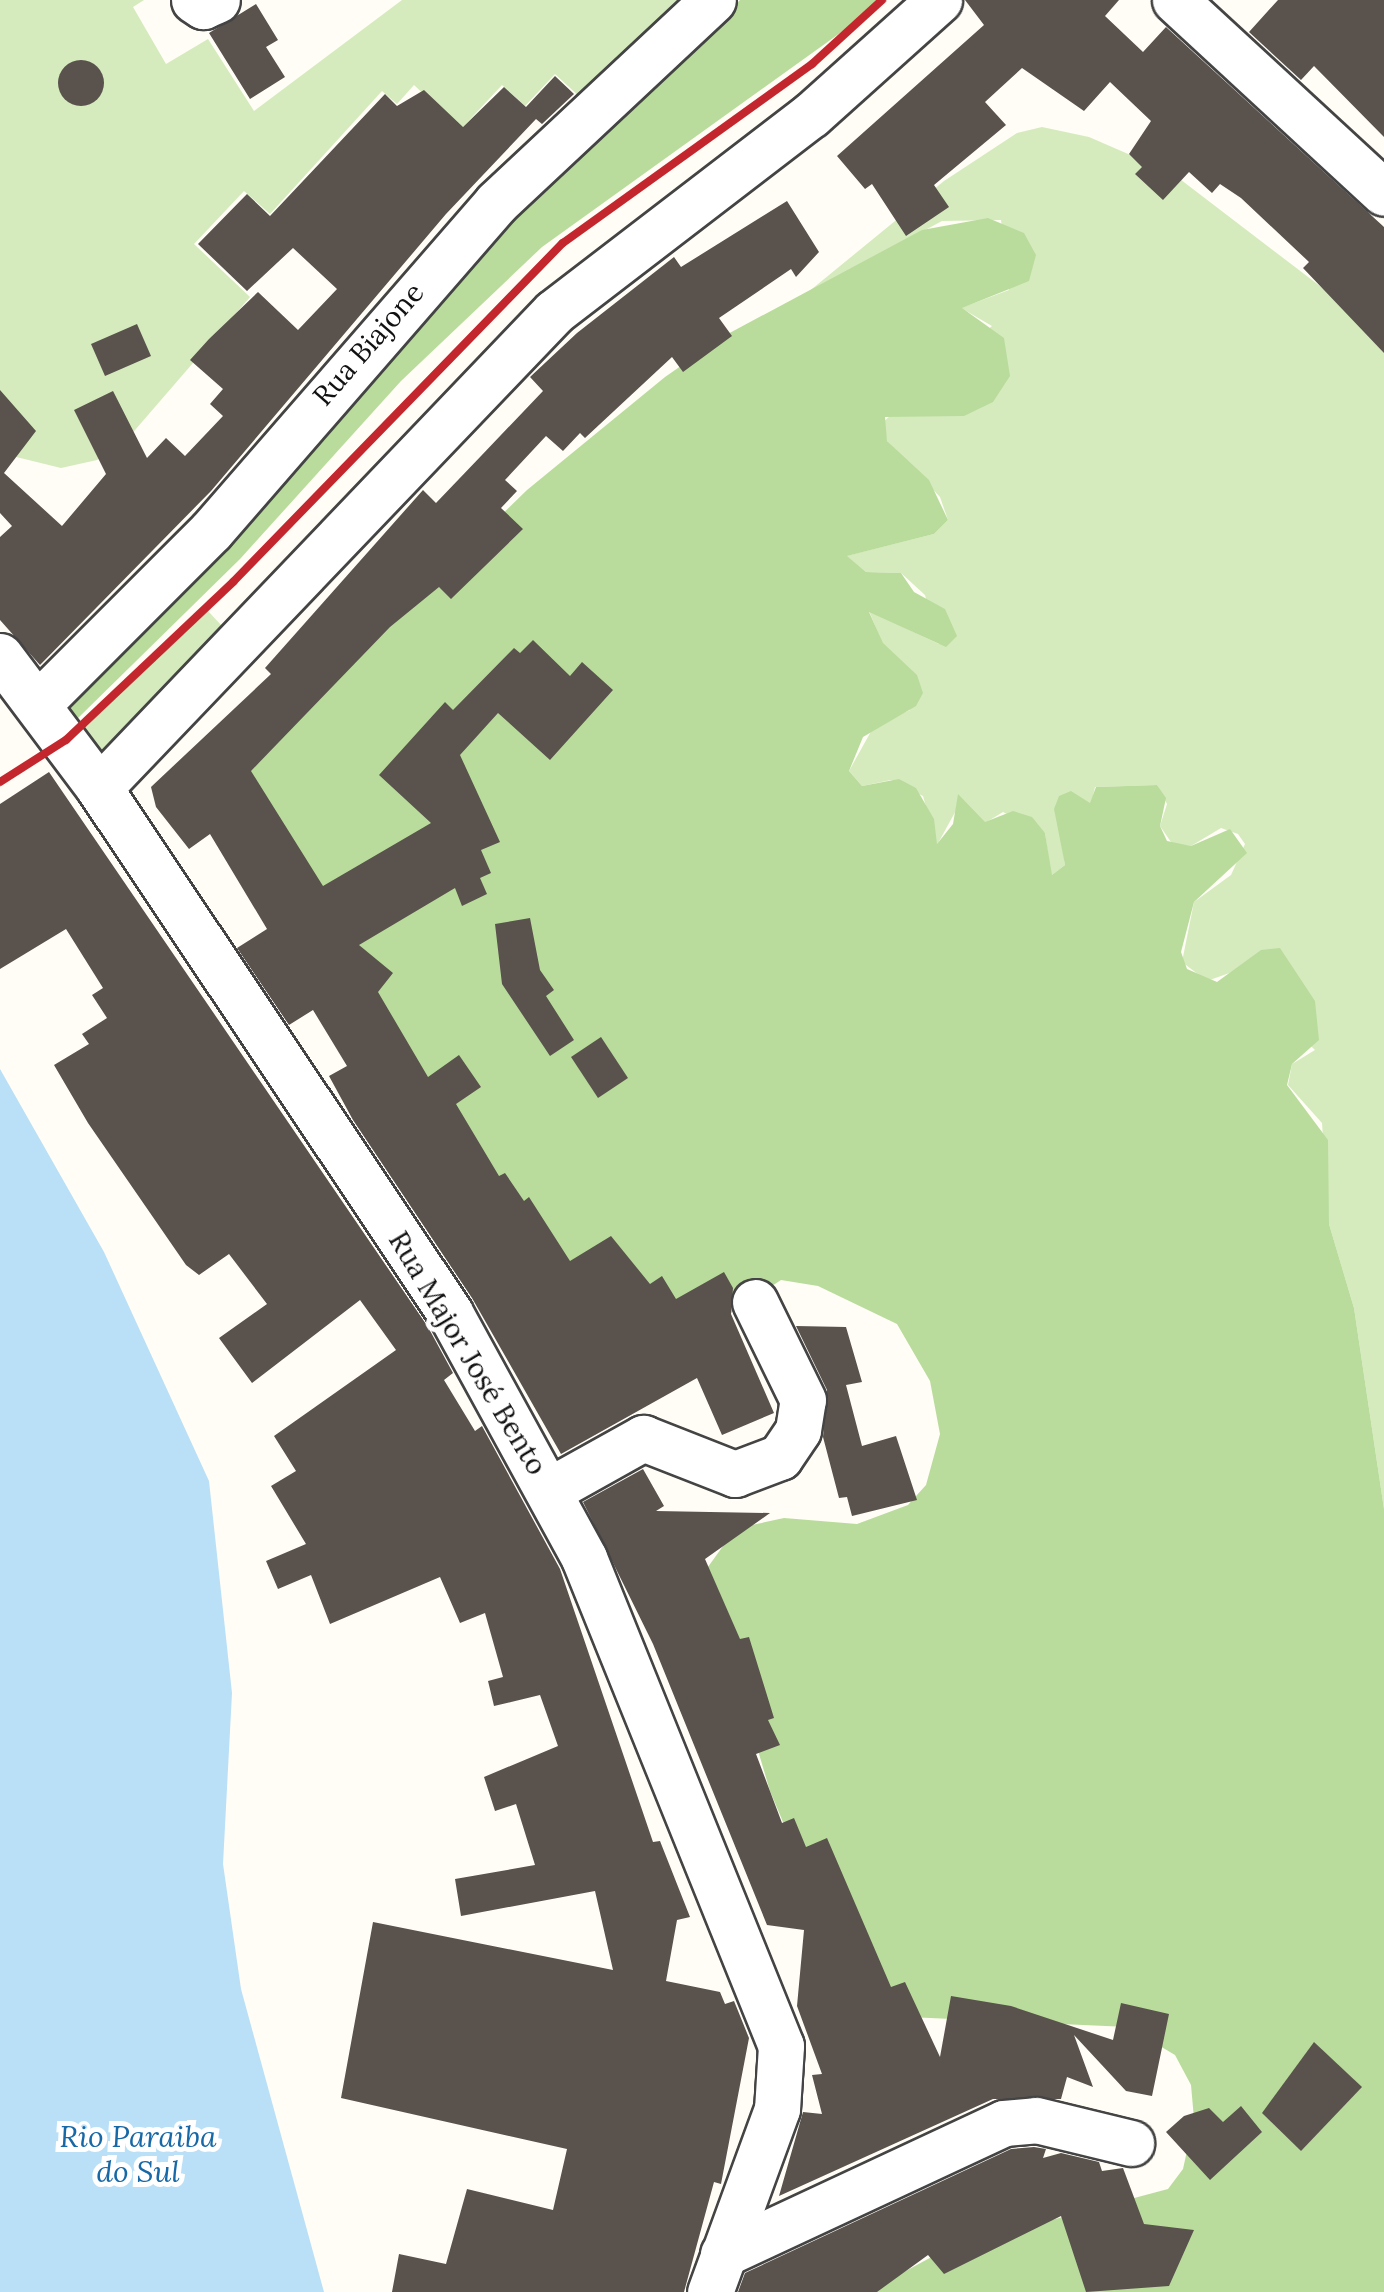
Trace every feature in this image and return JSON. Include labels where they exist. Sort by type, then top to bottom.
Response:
[{"type":"street","points":[[194,0],[204,6],[217,0]]},
{"type":"street","name":"Rua Biajone","points":[[39,703],[211,531],[496,204],[713,0]]},
{"type":"street","points":[[99,788],[554,312],[811,115],[939,0]]},
{"type":"street","points":[[1175,0],[1384,193]]},
{"type":"street","name":"Rua Major José Bento","points":[[0,656],[99,788],[450,1313],[550,1490],[779,2034],[777,2110],[717,2273]]},
{"type":"street","points":[[550,1490],[644,1438],[735,1474],[780,1457],[798,1430],[803,1400],[755,1302]]},
{"type":"street","points":[[717,2273],[1004,2122],[1036,2120],[1131,2143]]},
{"type":"green space","points":[[0,0],[144,0],[133,7],[166,64],[208,39],[254,111],[402,0],[686,0],[581,98],[555,74],[525,106],[502,85],[461,129],[414,85],[397,104],[382,91],[270,214],[244,191],[194,244],[250,297],[129,437],[97,460],[61,468],[0,453]]},
{"type":"green space","points":[[740,0],[886,0],[542,247],[401,381],[240,559],[76,720],[62,705],[364,366]]},
{"type":"green space","points":[[1042,127],[1089,137],[1172,173],[1384,335],[1384,1509],[1354,1308],[1329,1224],[1322,1123],[1288,1085],[1292,1064],[1315,1050],[1235,971],[1207,981],[1182,962],[1194,902],[1231,875],[1245,844],[1238,834],[1221,828],[1191,846],[1173,845],[1160,826],[1167,804],[1157,785],[1095,787],[1091,805],[1060,832],[1065,865],[1051,876],[1045,833],[1003,812],[985,823],[959,805],[937,845],[923,796],[891,780],[862,786],[849,771],[874,726],[910,710],[869,611],[939,644],[925,595],[901,573],[866,572],[846,556],[934,534],[948,520],[940,497],[887,441],[882,423],[992,326],[961,308],[1009,290],[1001,220],[942,221],[807,293],[944,181],[1017,133]]},
{"type":"green space","points":[[988,218],[1024,233],[1036,255],[1029,281],[962,308],[1004,338],[1010,376],[993,402],[964,416],[885,417],[887,441],[929,480],[948,520],[934,534],[847,556],[866,572],[901,573],[914,592],[945,609],[957,636],[946,647],[869,612],[883,643],[917,675],[923,693],[916,706],[863,737],[849,771],[862,786],[899,779],[916,788],[934,819],[937,844],[953,824],[958,794],[985,822],[1013,811],[1032,817],[1045,833],[1052,875],[1065,865],[1054,809],[1059,796],[1071,791],[1090,803],[1096,787],[1157,785],[1166,798],[1160,826],[1167,841],[1191,846],[1230,829],[1247,853],[1194,902],[1181,952],[1187,969],[1217,982],[1261,950],[1280,948],[1315,1001],[1319,1040],[1292,1064],[1287,1085],[1328,1140],[1329,1224],[1354,1308],[1384,1509],[1384,2292],[867,2292],[950,2247],[1168,2189],[1183,2169],[1194,2119],[1191,2085],[1175,2055],[1128,2027],[864,2015],[770,1791],[705,1571],[726,1542],[752,1525],[784,1518],[857,1524],[908,1505],[926,1485],[940,1434],[930,1381],[897,1324],[818,1286],[781,1280],[635,1376],[223,786],[527,490],[665,377],[724,336],[922,230]]},
{"type":"green space","points":[[208,611],[234,639],[95,768],[71,738]]},
{"type":"water","name":"Rio Paraiba do Sul","points":[[0,1069],[104,1252],[209,1481],[232,1693],[223,1864],[241,1989],[324,2292],[0,2292]]},
{"type":"building","points":[[965,0],[1119,0],[1105,16],[1143,52],[1166,27],[1384,227],[1384,353],[1303,268],[1309,262],[1241,198],[1220,184],[1212,193],[1189,172],[1163,200],[1135,174],[1142,167],[1129,154],[1151,121],[1110,82],[1084,111],[1022,68],[985,102],[1006,125],[934,185],[949,207],[906,236],[872,184],[865,189],[837,156],[984,25]]},
{"type":"building","points":[[1278,0],[1384,0],[1384,137],[1314,66],[1301,80],[1249,32]]},
{"type":"building","points":[[256,4],[278,40],[266,47],[285,77],[250,99],[209,33]]},
{"type":"building","points":[[81,60],[98,66],[104,83],[98,100],[81,106],[64,100],[58,83],[64,66]]},
{"type":"building","points":[[555,76],[574,94],[542,124],[536,119],[446,214],[211,491],[40,665],[0,620],[0,537],[12,526],[0,513],[0,390],[36,431],[4,473],[62,526],[106,474],[74,410],[113,391],[147,458],[166,438],[185,456],[223,416],[210,404],[223,389],[190,360],[209,339],[258,292],[298,330],[337,289],[293,248],[247,291],[198,244],[247,194],[270,216],[385,94],[397,106],[424,90],[463,127],[504,87],[526,107]]},
{"type":"building","points":[[787,201],[819,252],[796,277],[791,269],[719,318],[732,336],[683,372],[672,357],[585,438],[580,433],[563,451],[546,436],[505,480],[517,491],[501,508],[523,529],[451,599],[439,587],[390,627],[251,771],[323,886],[431,823],[379,775],[445,702],[453,710],[514,648],[520,653],[533,640],[570,676],[582,662],[613,690],[550,760],[498,713],[460,755],[500,842],[481,850],[491,873],[480,878],[487,894],[462,906],[455,888],[359,945],[393,973],[378,992],[428,1077],[459,1055],[481,1087],[456,1104],[499,1176],[505,1173],[524,1201],[529,1197],[570,1261],[611,1236],[650,1284],[662,1276],[676,1299],[724,1272],[733,1288],[731,1314],[774,1413],[722,1435],[697,1378],[561,1454],[472,1298],[353,1120],[329,1076],[347,1066],[313,1010],[289,1025],[237,948],[267,929],[210,834],[189,849],[156,807],[151,787],[271,674],[265,668],[423,490],[436,503],[543,391],[530,377],[577,333],[674,257],[681,267]]},
{"type":"building","points":[[137,324],[151,356],[105,376],[91,344]]},
{"type":"building","points":[[49,772],[428,1327],[453,1373],[444,1380],[475,1431],[482,1426],[560,1569],[653,1842],[660,1841],[690,1917],[677,1920],[666,1981],[720,1992],[725,2004],[734,2001],[749,2038],[721,2184],[714,2182],[684,2292],[392,2292],[399,2254],[446,2264],[467,2189],[553,2210],[567,2149],[341,2098],[373,1922],[613,1970],[595,1891],[461,1916],[455,1879],[535,1865],[516,1804],[495,1811],[484,1777],[558,1746],[540,1695],[494,1706],[488,1681],[503,1677],[485,1613],[460,1623],[440,1577],[330,1624],[311,1575],[278,1589],[266,1561],[306,1544],[271,1486],[296,1471],[274,1436],[396,1350],[360,1300],[252,1383],[219,1338],[267,1304],[229,1254],[199,1275],[186,1265],[88,1123],[54,1065],[89,1044],[82,1034],[107,1018],[92,995],[103,988],[66,929],[0,969],[0,804]]},
{"type":"building","points":[[530,918],[540,970],[554,990],[546,996],[574,1040],[550,1056],[502,984],[495,924]]},
{"type":"building","points":[[601,1037],[628,1078],[598,1098],[571,1057]]},
{"type":"building","points":[[796,1326],[846,1327],[862,1382],[846,1385],[862,1446],[896,1436],[917,1500],[852,1516],[847,1497],[839,1498],[823,1437],[827,1390]]},
{"type":"building","points":[[643,1469],[664,1506],[656,1511],[770,1513],[705,1559],[740,1639],[749,1637],[774,1718],[768,1720],[780,1745],[756,1754],[782,1823],[794,1818],[806,1847],[827,1838],[891,1987],[905,1982],[940,2057],[951,1996],[1011,2006],[1113,2040],[1121,2003],[1169,2014],[1152,2096],[1126,2091],[1074,2035],[1093,2087],[1067,2077],[1061,2099],[993,2099],[779,2196],[803,2112],[822,2114],[812,2075],[822,2074],[797,2006],[804,1930],[767,1925],[653,1644],[583,1502]]},
{"type":"building","points":[[1314,2042],[1362,2087],[1301,2151],[1262,2113]]},
{"type":"building","points":[[1241,2106],[1262,2132],[1210,2180],[1166,2132],[1184,2116],[1209,2108],[1223,2122]]},
{"type":"building","points":[[1011,2149],[1046,2149],[1043,2158],[1061,2153],[1099,2162],[1102,2171],[1123,2168],[1144,2224],[1194,2230],[1169,2286],[1086,2292],[1061,2216],[944,2274],[928,2255],[877,2292],[738,2292],[745,2273]]},
{"type":"railway","points":[[0,782],[66,740],[233,582],[563,243],[812,64],[882,0]]}]
